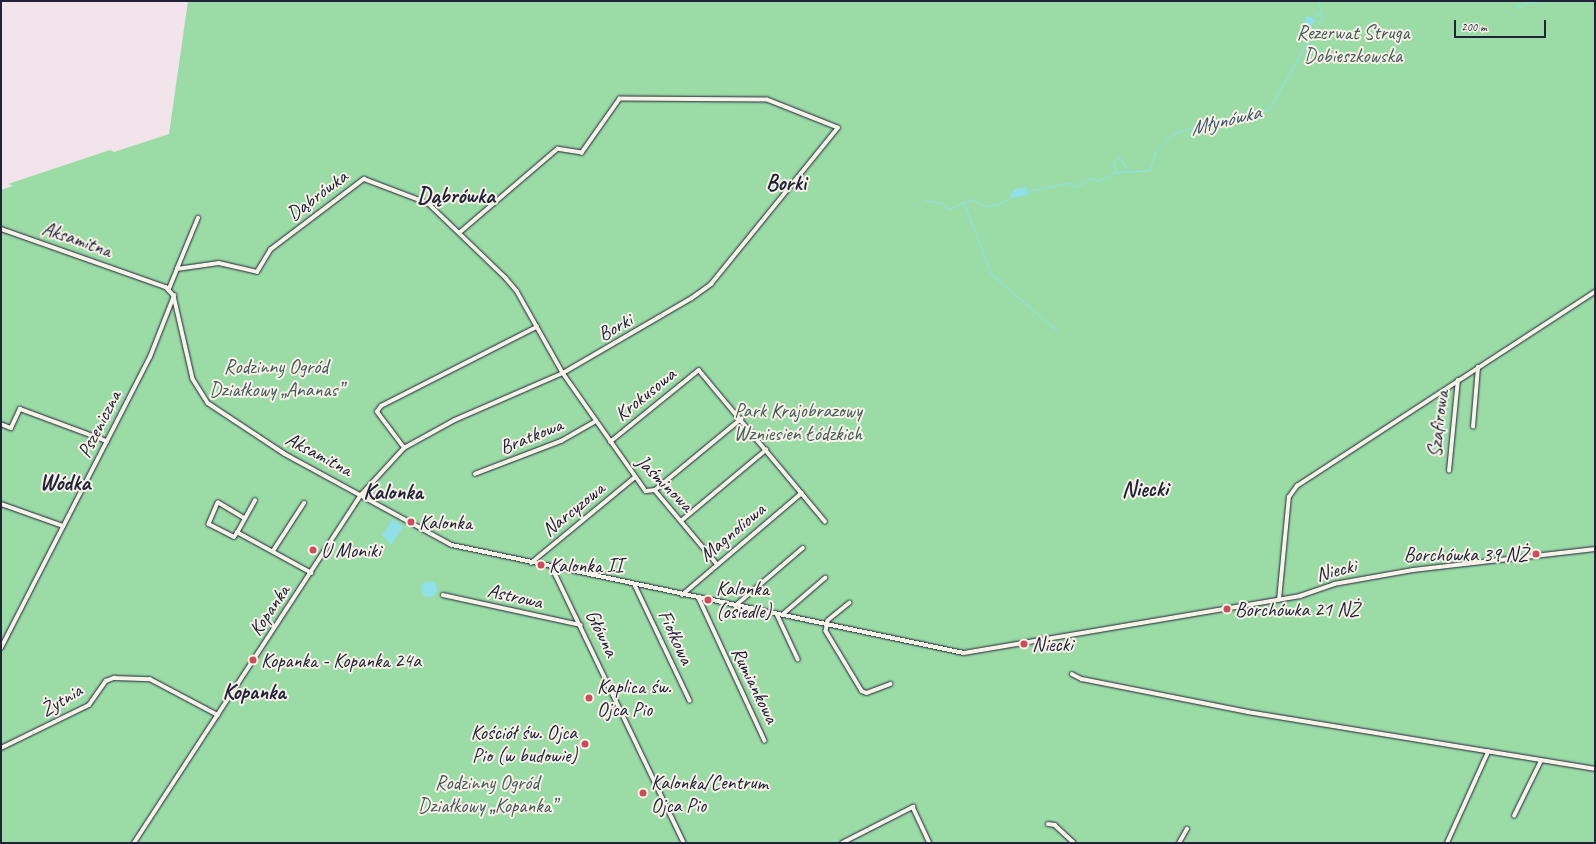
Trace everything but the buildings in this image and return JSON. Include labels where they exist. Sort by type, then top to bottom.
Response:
[{"type":"street","name":"Borki","points":[[363,494],[404,448],[455,420],[562,373],[668,314],[711,284],[838,128],[767,100],[620,99],[582,154],[558,149],[461,232]]},
{"type":"street","name":"Dąbrówka","points":[[177,269],[219,263],[255,273],[270,250],[364,179],[428,202],[461,232],[517,291],[562,373],[596,421]]},
{"type":"street","points":[[169,289],[198,218]]},
{"type":"street","name":"Aksamitna","points":[[1,229],[169,289],[174,296],[193,379],[207,401],[285,454],[363,494],[452,545],[682,595],[826,624]]},
{"type":"street","points":[[1279,600],[1291,493],[1458,380],[1595,292]]},
{"type":"street","name":"Pszeniczna","points":[[1,648],[150,357],[174,296]]},
{"type":"street","points":[[404,448],[377,412],[382,406],[538,327]]},
{"type":"street","points":[[1473,427],[1478,367]]},
{"type":"street","name":"Krokusowa","points":[[610,442],[699,370],[740,419]]},
{"type":"street","name":"Szafirowa","points":[[1449,470],[1458,380]]},
{"type":"street","points":[[1,424],[11,428],[20,409],[107,440]]},
{"type":"street","points":[[655,490],[740,419],[825,521]]},
{"type":"street","name":"Jaśminowa","points":[[596,421],[634,478],[646,491],[655,490],[717,564]]},
{"type":"street","name":"Bratkowa","points":[[475,474],[561,441],[596,421]]},
{"type":"street","points":[[681,521],[766,450]]},
{"type":"street","name":"Narcyzowa","points":[[531,563],[634,478]]},
{"type":"street","name":"Magnoliowa","points":[[682,595],[802,493]]},
{"type":"street","name":"Kopanka","points":[[134,843],[363,494]]},
{"type":"street","points":[[245,519],[215,504],[209,524],[234,537],[245,519],[255,501]]},
{"type":"street","points":[[273,551],[304,503]]},
{"type":"street","points":[[1,504],[63,526]]},
{"type":"street","points":[[237,532],[312,573]]},
{"type":"street","points":[[735,606],[803,548]]},
{"type":"street","name":"Niecki","points":[[826,624],[972,653],[1279,600],[1334,584],[1413,570],[1595,549]]},
{"type":"street","name":"Główna","points":[[552,567],[581,624],[684,843]]},
{"type":"street","points":[[782,616],[825,578]]},
{"type":"street","name":"Fiołkowa","points":[[635,585],[690,701]]},
{"type":"street","name":"Astrowa","points":[[443,595],[581,624]]},
{"type":"street","name":"Rumiankowa","points":[[699,598],[765,741]]},
{"type":"street","points":[[850,603],[826,624],[838,654],[862,691],[868,693],[890,684]]},
{"type":"street","points":[[776,614],[798,659]]},
{"type":"street","points":[[1072,674],[1082,679],[1248,712],[1542,761],[1595,768]]},
{"type":"street","name":"Żytnia","points":[[1,748],[89,705],[106,681],[114,678],[150,679],[218,715]]},
{"type":"street","points":[[1447,843],[1488,752]]},
{"type":"street","points":[[1514,816],[1542,761]]},
{"type":"street","points":[[842,843],[913,807],[930,843]]},
{"type":"street","points":[[1048,824],[1055,825],[1074,843]]},
{"type":"street","points":[[1179,843],[1187,829]]},
{"type":"green space","name":"Park Krajobrazowy Wzniesień Łódzkich","points":[[188,1],[1595,1],[1595,843],[1,843],[1,190],[13,186],[8,184],[110,150],[114,152],[169,134]]},
{"type":"water","points":[[1306,15],[1316,20],[1305,33],[1302,29]]},
{"type":"water","points":[[1027,187],[1029,195],[1009,198],[1014,189]]},
{"type":"water","points":[[393,519],[403,527],[391,545],[382,535]]},
{"type":"water","points":[[429,581],[436,586],[437,589],[432,596],[429,597],[422,592],[421,589],[426,582]]},
{"type":"waterway","name":"Młynówka","points":[[1029,191],[1068,183],[1077,187],[1090,178],[1098,181],[1116,172],[1149,171],[1156,151],[1173,134],[1212,120],[1227,121],[1269,109],[1322,16],[1318,1]]},
{"type":"waterway","name":"Młynówka","points":[[1517,1],[1518,8],[1527,2],[1558,1]]},
{"type":"waterway","points":[[1311,17],[1320,13]]},
{"type":"waterway","name":"Młynówka","points":[[1116,171],[1113,163],[1119,157],[1128,170]]},
{"type":"waterway","name":"Młynówka","points":[[925,200],[942,203],[949,209],[970,199],[986,206],[997,205],[1009,198]]},
{"type":"waterway","points":[[963,201],[991,274],[1056,330]]},
{"type":"place","name":"Kalonka","points":[[411,522]]},
{"type":"place","name":"U Moniki","points":[[313,550]]},
{"type":"place","name":"Borchówka 39 NŻ","points":[[1536,554]]},
{"type":"place","name":"Kalonka II","points":[[541,565]]},
{"type":"place","name":"Kalonka (osiedle)","points":[[708,600]]},
{"type":"place","name":"Borchówka 21 NŻ","points":[[1227,609]]},
{"type":"place","name":"Niecki","points":[[1024,644]]},
{"type":"place","name":"Kopanka - Kopanka 24a","points":[[253,660]]},
{"type":"place","name":"Kaplica św. Ojca Pio","points":[[589,698]]},
{"type":"place","name":"Kościół św. Ojca Pio (w budowie)","points":[[585,744]]},
{"type":"place","name":"Kalonka/Centrum Ojca Pio","points":[[643,793]]},
{"type":"district","name":"Borki","points":[[786,184]]},
{"type":"district","name":"Dąbrówka","points":[[456,197]]},
{"type":"district","name":"Wódka","points":[[65,484]]},
{"type":"district","name":"Niecki","points":[[1145,490]]},
{"type":"district","name":"Kalonka","points":[[393,493]]},
{"type":"district","name":"Kopanka","points":[[254,693]]},
{"type":"park label","name":"Rezerwat Struga Dobieszkowska","points":[[1353,44]]},
{"type":"park label","name":"Rodzinny Ogród Działkowy „Ananas”","points":[[276,378]]},
{"type":"park label","name":"Rodzinny Ogród Działkowy „Kopanka”","points":[[487,794]]}]
